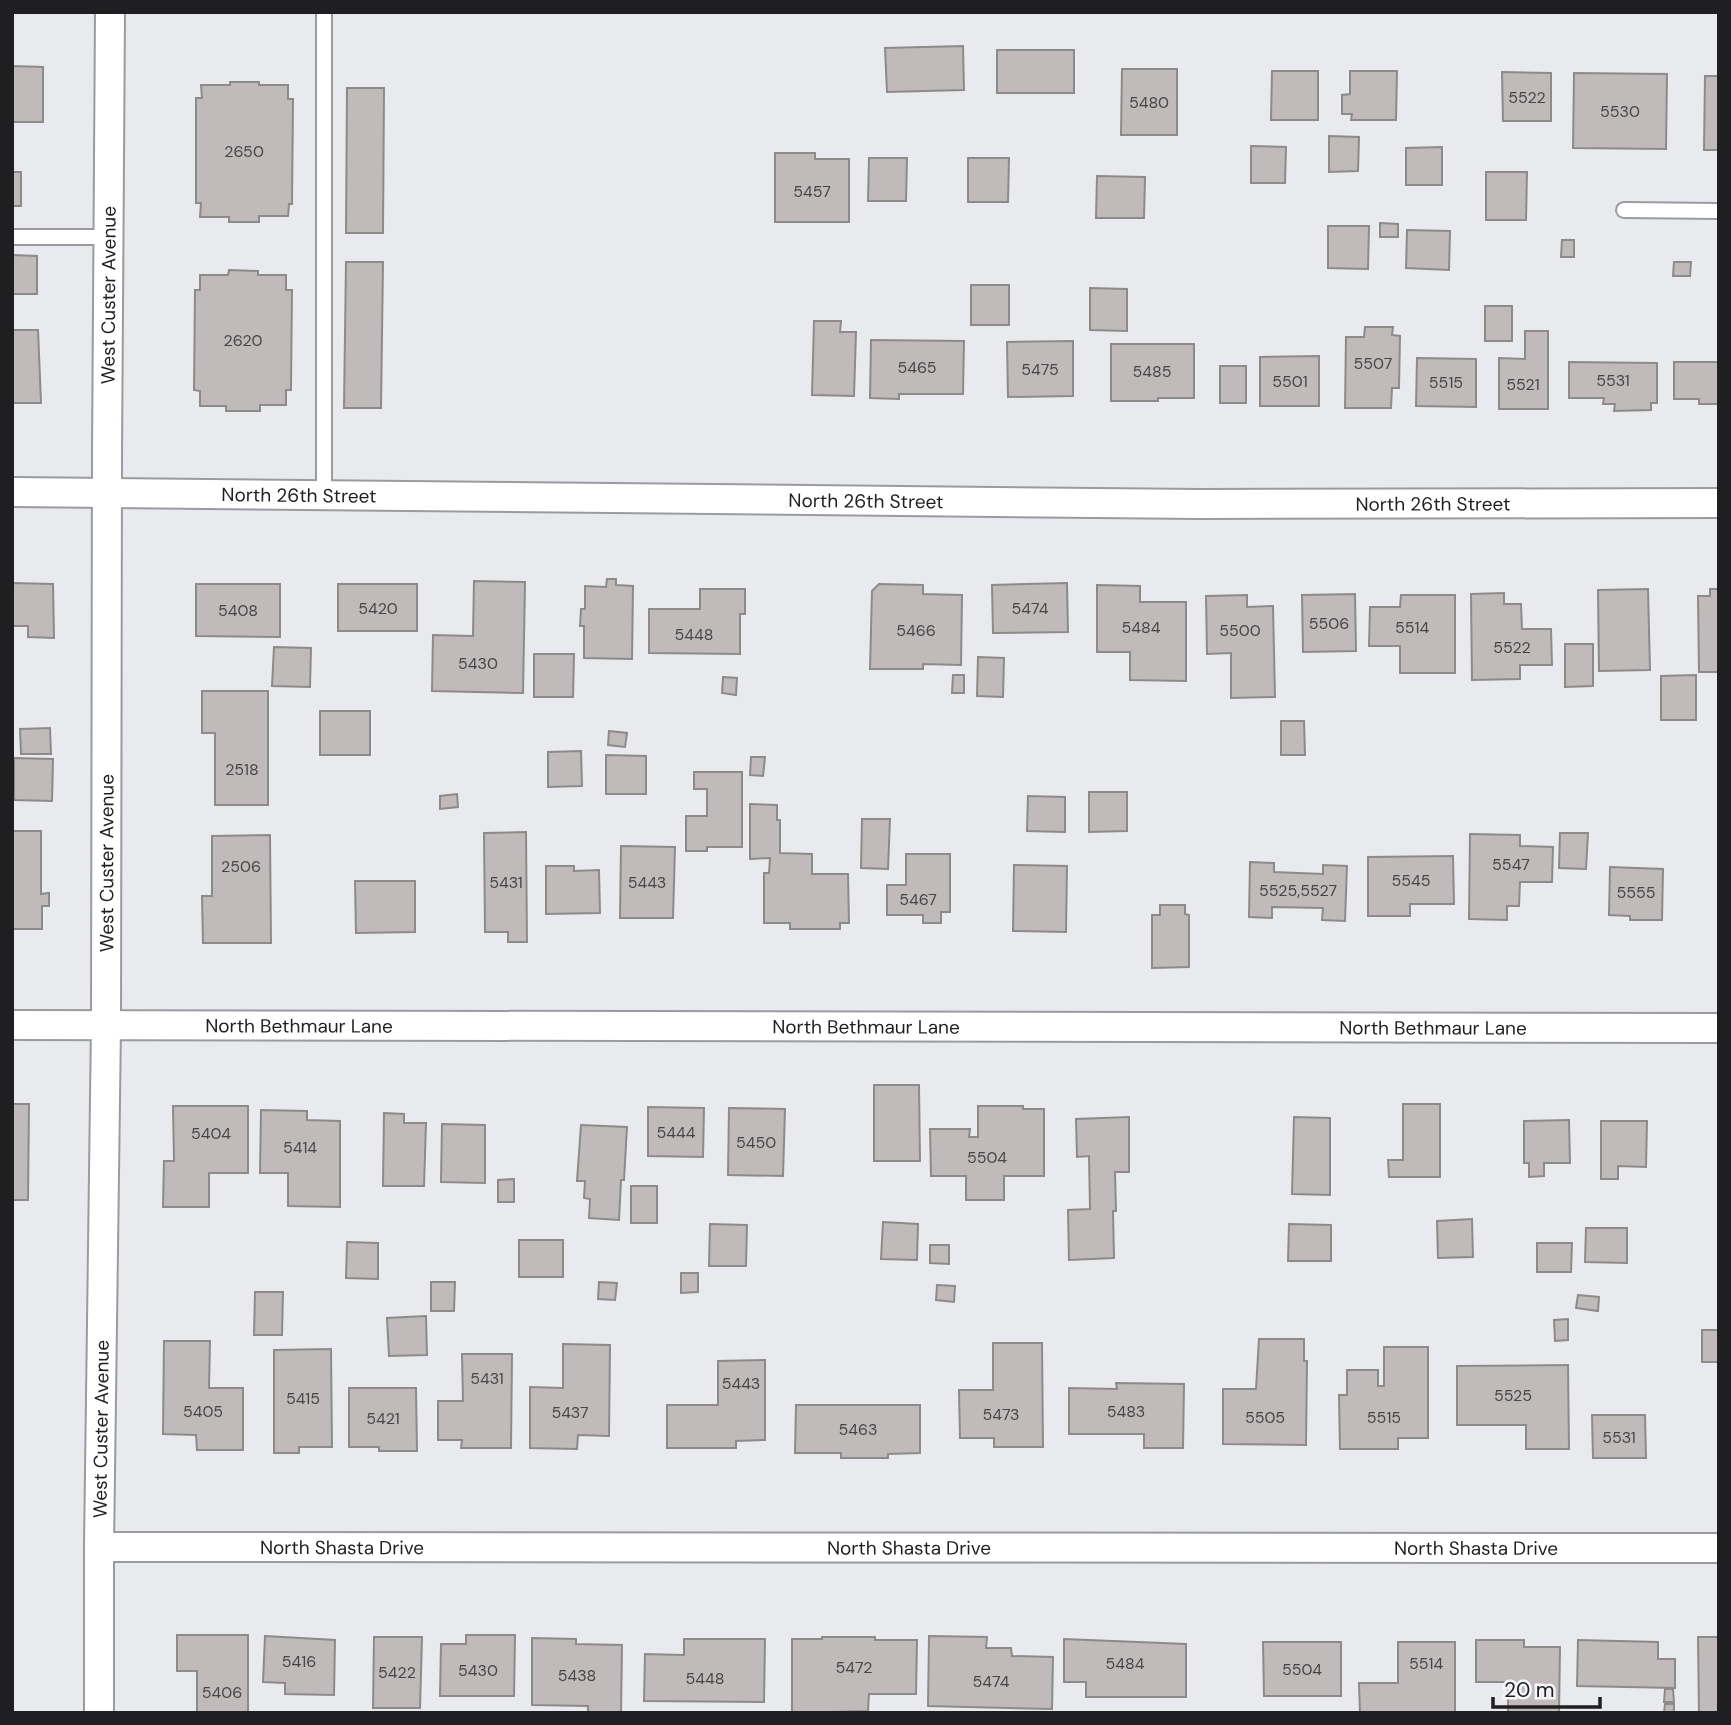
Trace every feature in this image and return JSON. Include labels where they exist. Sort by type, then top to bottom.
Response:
[{"type":"street","name":"West Custer Avenue","points":[[99,1713],[106,1025],[110,12]]},
{"type":"street","name":"North 26th Street","points":[[12,492],[1201,504],[1719,503]]},
{"type":"street","name":"North Bethmaur Lane","points":[[12,1025],[1719,1028]]},
{"type":"street","name":"North Shasta Drive","points":[[99,1547],[1719,1548]]},
{"type":"lane","points":[[324,12],[324,494]]},
{"type":"lane","points":[[1624,210],[1719,211]]},
{"type":"lane","points":[[12,237],[109,237]]},
{"type":"building","points":[[963,46],[964,90],[887,92],[885,48]]},
{"type":"building","points":[[997,50],[1074,50],[1074,93],[997,93]]},
{"type":"building","points":[[12,66],[43,67],[43,122],[12,122]]},
{"type":"building","points":[[1122,69],[1177,69],[1177,135],[1121,135]]},
{"type":"building","points":[[1272,71],[1318,71],[1318,120],[1271,120]]},
{"type":"building","points":[[1350,71],[1397,71],[1396,120],[1351,120],[1352,114],[1342,114],[1342,95],[1350,94]]},
{"type":"building","points":[[1502,72],[1551,73],[1551,121],[1503,121]]},
{"type":"building","points":[[1574,73],[1667,74],[1666,149],[1573,148]]},
{"type":"building","points":[[1705,76],[1719,76],[1719,150],[1704,150]]},
{"type":"building","points":[[230,82],[288,85],[288,99],[293,99],[292,204],[289,204],[288,216],[259,216],[259,222],[229,222],[229,217],[200,217],[201,203],[196,203],[196,98],[202,98],[201,85],[230,85]]},
{"type":"building","points":[[347,88],[384,88],[383,233],[346,233]]},
{"type":"building","points":[[1329,136],[1359,137],[1358,171],[1329,172]]},
{"type":"building","points":[[1251,146],[1286,147],[1285,183],[1251,183]]},
{"type":"building","points":[[1442,147],[1442,185],[1406,185],[1406,148]]},
{"type":"building","points":[[775,153],[815,153],[815,159],[849,159],[849,222],[775,222]]},
{"type":"building","points":[[869,158],[907,158],[906,201],[868,201]]},
{"type":"building","points":[[968,158],[1009,158],[1008,202],[968,202]]},
{"type":"building","points":[[12,172],[21,172],[21,206],[12,206]]},
{"type":"building","points":[[1486,172],[1527,172],[1526,220],[1486,220]]},
{"type":"building","points":[[1097,176],[1145,177],[1144,218],[1096,218]]},
{"type":"building","points":[[1380,223],[1398,224],[1398,237],[1380,237]]},
{"type":"building","points":[[1328,226],[1369,226],[1368,269],[1328,268]]},
{"type":"building","points":[[1407,230],[1450,231],[1449,270],[1406,268]]},
{"type":"building","points":[[1562,240],[1574,240],[1574,257],[1561,257]]},
{"type":"building","points":[[12,255],[37,256],[37,294],[12,294]]},
{"type":"building","points":[[346,262],[383,262],[381,408],[344,408]]},
{"type":"building","points":[[1674,262],[1691,262],[1690,276],[1673,276]]},
{"type":"building","points":[[229,270],[258,271],[258,275],[286,275],[286,290],[292,290],[291,390],[286,390],[286,405],[260,405],[260,411],[226,411],[226,406],[200,406],[200,391],[194,390],[195,290],[200,290],[200,275],[228,275]]},
{"type":"building","points":[[971,285],[1009,285],[1009,325],[971,325]]},
{"type":"building","points":[[1090,288],[1127,289],[1127,331],[1090,330]]},
{"type":"building","points":[[1485,306],[1512,306],[1512,341],[1485,341]]},
{"type":"building","points":[[814,321],[841,321],[840,332],[856,332],[854,396],[812,395]]},
{"type":"building","points":[[1365,327],[1393,327],[1392,335],[1400,336],[1399,388],[1392,388],[1391,408],[1345,408],[1346,337],[1364,337]]},
{"type":"building","points":[[12,330],[38,330],[41,403],[12,403]]},
{"type":"building","points":[[1525,331],[1548,331],[1548,409],[1499,409],[1499,358],[1525,359]]},
{"type":"building","points":[[871,340],[964,341],[963,394],[899,394],[899,399],[870,398]]},
{"type":"building","points":[[1073,341],[1073,396],[1008,397],[1007,342]]},
{"type":"building","points":[[1111,344],[1194,344],[1194,398],[1111,401]]},
{"type":"building","points":[[1319,356],[1319,406],[1260,406],[1260,357]]},
{"type":"building","points":[[1417,358],[1476,359],[1476,407],[1416,406]]},
{"type":"building","points":[[1569,362],[1657,363],[1657,403],[1651,403],[1651,410],[1614,411],[1615,404],[1603,404],[1604,398],[1569,398]]},
{"type":"building","points":[[1674,362],[1719,362],[1719,404],[1699,404],[1699,399],[1674,399]]},
{"type":"building","points":[[1220,366],[1246,366],[1246,403],[1220,403]]},
{"type":"building","points":[[607,579],[616,579],[616,585],[633,586],[632,659],[584,658],[584,626],[580,626],[581,609],[585,609],[585,586],[606,587]]},
{"type":"building","points":[[474,581],[525,582],[523,693],[432,691],[433,635],[473,636]]},
{"type":"building","points":[[12,583],[53,584],[54,638],[28,637],[28,626],[12,626]]},
{"type":"building","points":[[1067,583],[1068,632],[993,633],[992,585]]},
{"type":"building","points":[[196,584],[280,584],[280,637],[196,636]]},
{"type":"building","points":[[338,584],[417,584],[417,631],[338,631]]},
{"type":"building","points":[[879,584],[923,585],[923,594],[962,595],[961,665],[923,664],[923,669],[870,669],[872,591]]},
{"type":"building","points":[[1097,585],[1140,586],[1140,602],[1186,602],[1186,681],[1130,680],[1130,652],[1097,652]]},
{"type":"building","points":[[700,589],[745,589],[745,614],[740,614],[740,654],[649,653],[649,609],[700,609]]},
{"type":"building","points":[[1648,589],[1650,670],[1599,671],[1598,590]]},
{"type":"building","points":[[1710,589],[1719,589],[1719,672],[1699,672],[1698,596],[1710,596]]},
{"type":"building","points":[[1504,593],[1504,604],[1521,604],[1522,629],[1551,629],[1552,665],[1520,665],[1520,679],[1472,680],[1471,594]]},
{"type":"building","points":[[1355,594],[1356,651],[1303,652],[1302,595]]},
{"type":"building","points":[[1247,595],[1247,607],[1273,606],[1275,697],[1231,698],[1231,653],[1207,654],[1206,596]]},
{"type":"building","points":[[1401,595],[1455,595],[1455,673],[1400,673],[1400,646],[1369,646],[1370,607],[1400,607]]},
{"type":"building","points":[[1565,644],[1593,644],[1593,686],[1565,687]]},
{"type":"building","points":[[274,647],[311,648],[310,687],[272,686]]},
{"type":"building","points":[[534,654],[574,654],[573,697],[534,697]]},
{"type":"building","points":[[978,657],[1004,658],[1003,697],[977,696]]},
{"type":"building","points":[[953,675],[964,675],[964,693],[952,693]]},
{"type":"building","points":[[1696,675],[1696,720],[1661,720],[1661,676]]},
{"type":"building","points":[[723,677],[737,678],[736,695],[722,693]]},
{"type":"building","points":[[202,691],[268,691],[268,805],[215,805],[215,733],[202,733]]},
{"type":"building","points":[[320,711],[370,711],[370,755],[320,755]]},
{"type":"building","points":[[1281,721],[1304,721],[1305,755],[1281,755]]},
{"type":"building","points":[[50,728],[51,754],[21,754],[20,729]]},
{"type":"building","points":[[609,731],[627,733],[625,747],[608,745]]},
{"type":"building","points":[[581,751],[582,786],[548,787],[548,752]]},
{"type":"building","points":[[606,755],[646,756],[646,794],[606,794]]},
{"type":"building","points":[[751,757],[765,757],[763,776],[750,775]]},
{"type":"building","points":[[14,758],[53,759],[52,801],[14,800]]},
{"type":"building","points":[[694,772],[742,772],[742,847],[707,847],[707,851],[686,851],[686,816],[707,816],[707,789],[694,789]]},
{"type":"building","points":[[1089,792],[1127,792],[1127,831],[1089,832]]},
{"type":"building","points":[[457,794],[458,807],[440,809],[440,796]]},
{"type":"building","points":[[1028,796],[1065,797],[1065,832],[1027,831]]},
{"type":"building","points":[[750,804],[777,805],[780,853],[812,854],[812,874],[848,874],[849,923],[840,923],[840,929],[790,929],[790,923],[764,923],[764,873],[769,873],[770,858],[750,859]]},
{"type":"building","points":[[862,819],[890,819],[888,869],[861,868]]},
{"type":"building","points":[[12,831],[41,831],[41,894],[49,893],[49,906],[42,906],[42,929],[12,929]]},
{"type":"building","points":[[526,832],[527,942],[508,942],[508,932],[485,932],[484,833]]},
{"type":"building","points":[[1560,833],[1588,833],[1586,869],[1559,868]]},
{"type":"building","points":[[1470,834],[1520,835],[1520,846],[1553,847],[1552,882],[1520,882],[1519,906],[1507,906],[1507,920],[1469,919]]},
{"type":"building","points":[[270,835],[271,943],[203,943],[202,896],[212,896],[212,836]]},
{"type":"building","points":[[621,846],[675,847],[673,918],[620,918]]},
{"type":"building","points":[[906,854],[950,854],[950,912],[941,912],[941,923],[923,923],[923,915],[887,915],[887,885],[906,885]]},
{"type":"building","points":[[1453,856],[1454,904],[1410,904],[1410,916],[1368,916],[1368,857]]},
{"type":"building","points":[[1250,862],[1274,863],[1274,872],[1323,874],[1323,865],[1347,866],[1345,921],[1322,920],[1323,908],[1272,907],[1272,918],[1249,917]]},
{"type":"building","points":[[1014,865],[1067,866],[1066,932],[1013,931]]},
{"type":"building","points":[[546,866],[574,866],[574,871],[599,870],[600,913],[546,914]]},
{"type":"building","points":[[1610,867],[1663,869],[1662,920],[1630,920],[1630,916],[1609,915]]},
{"type":"building","points":[[355,881],[415,881],[415,932],[356,933]]},
{"type":"building","points":[[1160,905],[1185,905],[1185,914],[1189,915],[1189,967],[1152,968],[1152,915],[1160,915]]},
{"type":"building","points":[[874,1085],[919,1085],[920,1161],[874,1161]]},
{"type":"building","points":[[12,1104],[29,1104],[28,1200],[12,1200]]},
{"type":"building","points":[[1403,1104],[1440,1104],[1440,1177],[1389,1177],[1388,1160],[1403,1160]]},
{"type":"building","points":[[173,1106],[248,1106],[248,1173],[209,1173],[209,1207],[163,1207],[164,1161],[174,1161]]},
{"type":"building","points":[[978,1106],[1044,1109],[1044,1176],[1004,1176],[1004,1200],[966,1200],[966,1176],[931,1176],[930,1129],[970,1129],[969,1137],[978,1137]]},
{"type":"building","points":[[648,1107],[704,1108],[703,1157],[648,1156]]},
{"type":"building","points":[[729,1108],[785,1109],[783,1176],[728,1175]]},
{"type":"building","points":[[261,1110],[307,1111],[307,1120],[340,1121],[340,1207],[288,1206],[288,1173],[260,1173]]},
{"type":"building","points":[[384,1113],[404,1114],[404,1123],[426,1123],[424,1186],[383,1186]]},
{"type":"building","points":[[1129,1117],[1129,1172],[1115,1172],[1114,1258],[1069,1260],[1068,1210],[1090,1209],[1089,1156],[1077,1157],[1076,1119]]},
{"type":"building","points":[[1294,1117],[1330,1118],[1330,1195],[1292,1194]]},
{"type":"building","points":[[1569,1120],[1570,1163],[1544,1163],[1544,1176],[1529,1177],[1529,1163],[1524,1163],[1524,1121]]},
{"type":"building","points":[[1601,1121],[1647,1121],[1646,1167],[1618,1166],[1618,1179],[1601,1179]]},
{"type":"building","points":[[442,1124],[485,1125],[485,1183],[441,1182]]},
{"type":"building","points":[[581,1125],[627,1127],[619,1220],[589,1218],[590,1199],[584,1198],[585,1181],[577,1181]]},
{"type":"building","points":[[514,1179],[514,1202],[498,1202],[498,1180]]},
{"type":"building","points":[[631,1186],[657,1186],[657,1223],[631,1223]]},
{"type":"building","points":[[1472,1219],[1473,1257],[1438,1258],[1437,1221]]},
{"type":"building","points":[[883,1222],[918,1224],[917,1260],[881,1259]]},
{"type":"building","points":[[710,1224],[747,1225],[746,1266],[709,1266]]},
{"type":"building","points":[[1289,1224],[1331,1225],[1331,1261],[1288,1261]]},
{"type":"building","points":[[1586,1228],[1627,1228],[1627,1263],[1585,1262]]},
{"type":"building","points":[[519,1240],[563,1240],[563,1277],[519,1277]]},
{"type":"building","points":[[347,1242],[378,1243],[378,1279],[346,1278]]},
{"type":"building","points":[[1537,1243],[1572,1243],[1571,1272],[1537,1272]]},
{"type":"building","points":[[930,1245],[949,1245],[949,1264],[930,1263]]},
{"type":"building","points":[[681,1273],[698,1273],[698,1292],[681,1293]]},
{"type":"building","points":[[431,1282],[455,1282],[454,1311],[431,1311]]},
{"type":"building","points":[[599,1282],[617,1283],[615,1300],[598,1299]]},
{"type":"building","points":[[937,1285],[955,1286],[954,1302],[936,1300]]},
{"type":"building","points":[[255,1292],[283,1292],[282,1335],[254,1335]]},
{"type":"building","points":[[1578,1295],[1599,1297],[1598,1311],[1576,1308]]},
{"type":"building","points":[[426,1316],[427,1355],[389,1356],[387,1318]]},
{"type":"building","points":[[1568,1319],[1568,1340],[1555,1341],[1554,1320]]},
{"type":"building","points":[[1702,1330],[1719,1330],[1719,1362],[1702,1362]]},
{"type":"building","points":[[1259,1339],[1304,1339],[1304,1361],[1307,1361],[1306,1445],[1223,1444],[1223,1389],[1256,1389]]},
{"type":"building","points":[[164,1341],[210,1341],[209,1388],[243,1388],[243,1450],[197,1450],[196,1435],[163,1434]]},
{"type":"building","points":[[993,1343],[1042,1343],[1043,1447],[994,1447],[994,1438],[960,1438],[959,1390],[993,1390]]},
{"type":"building","points":[[563,1344],[610,1345],[609,1436],[578,1435],[577,1449],[530,1448],[530,1387],[563,1388]]},
{"type":"building","points":[[1384,1347],[1428,1347],[1428,1438],[1398,1438],[1398,1449],[1340,1449],[1339,1395],[1347,1395],[1347,1370],[1378,1370],[1378,1386],[1384,1386]]},
{"type":"building","points":[[331,1349],[332,1447],[299,1447],[299,1453],[274,1453],[274,1350]]},
{"type":"building","points":[[462,1354],[512,1354],[511,1448],[461,1448],[462,1440],[438,1440],[438,1401],[463,1401]]},
{"type":"building","points":[[765,1360],[765,1440],[736,1441],[736,1448],[667,1448],[667,1405],[718,1405],[718,1361]]},
{"type":"building","points":[[1568,1365],[1569,1449],[1526,1449],[1526,1425],[1457,1425],[1457,1366]]},
{"type":"building","points":[[1116,1383],[1184,1384],[1183,1448],[1144,1448],[1144,1434],[1069,1434],[1069,1388],[1117,1389]]},
{"type":"building","points":[[349,1388],[416,1388],[417,1451],[379,1451],[379,1447],[349,1447]]},
{"type":"building","points":[[796,1405],[920,1405],[920,1453],[888,1454],[888,1458],[841,1458],[841,1453],[795,1453]]},
{"type":"building","points":[[1592,1415],[1645,1415],[1646,1458],[1593,1458]]},
{"type":"building","points":[[177,1635],[248,1635],[248,1713],[197,1713],[197,1671],[177,1671]]},
{"type":"building","points":[[466,1635],[515,1635],[514,1696],[440,1696],[441,1644],[466,1644]]},
{"type":"building","points":[[265,1636],[335,1640],[334,1695],[285,1694],[285,1683],[263,1682]]},
{"type":"building","points":[[929,1636],[987,1637],[986,1648],[1011,1648],[1012,1656],[1053,1657],[1052,1709],[928,1706]]},
{"type":"building","points":[[374,1637],[422,1637],[420,1708],[373,1708]]},
{"type":"building","points":[[822,1637],[917,1640],[916,1694],[869,1694],[868,1711],[792,1713],[792,1639]]},
{"type":"building","points":[[1698,1637],[1719,1637],[1719,1713],[1699,1713]]},
{"type":"building","points":[[532,1638],[576,1639],[576,1644],[622,1645],[621,1713],[588,1713],[588,1706],[532,1705]]},
{"type":"building","points":[[684,1639],[765,1639],[764,1702],[644,1701],[645,1654],[684,1655]]},
{"type":"building","points":[[1064,1639],[1186,1644],[1186,1697],[1086,1697],[1086,1682],[1064,1682]]},
{"type":"building","points":[[1476,1640],[1524,1640],[1524,1647],[1560,1647],[1559,1713],[1508,1713],[1508,1682],[1476,1682]]},
{"type":"building","points":[[1578,1640],[1658,1642],[1658,1659],[1675,1659],[1675,1688],[1577,1686]]},
{"type":"building","points":[[1263,1642],[1341,1642],[1341,1696],[1264,1696]]},
{"type":"building","points":[[1398,1642],[1455,1642],[1455,1713],[1360,1713],[1359,1683],[1398,1683]]},
{"type":"building","points":[[1665,1689],[1673,1689],[1674,1702],[1664,1702]]},
{"type":"building","points":[[1665,1704],[1674,1704],[1674,1713],[1664,1713]]}]
